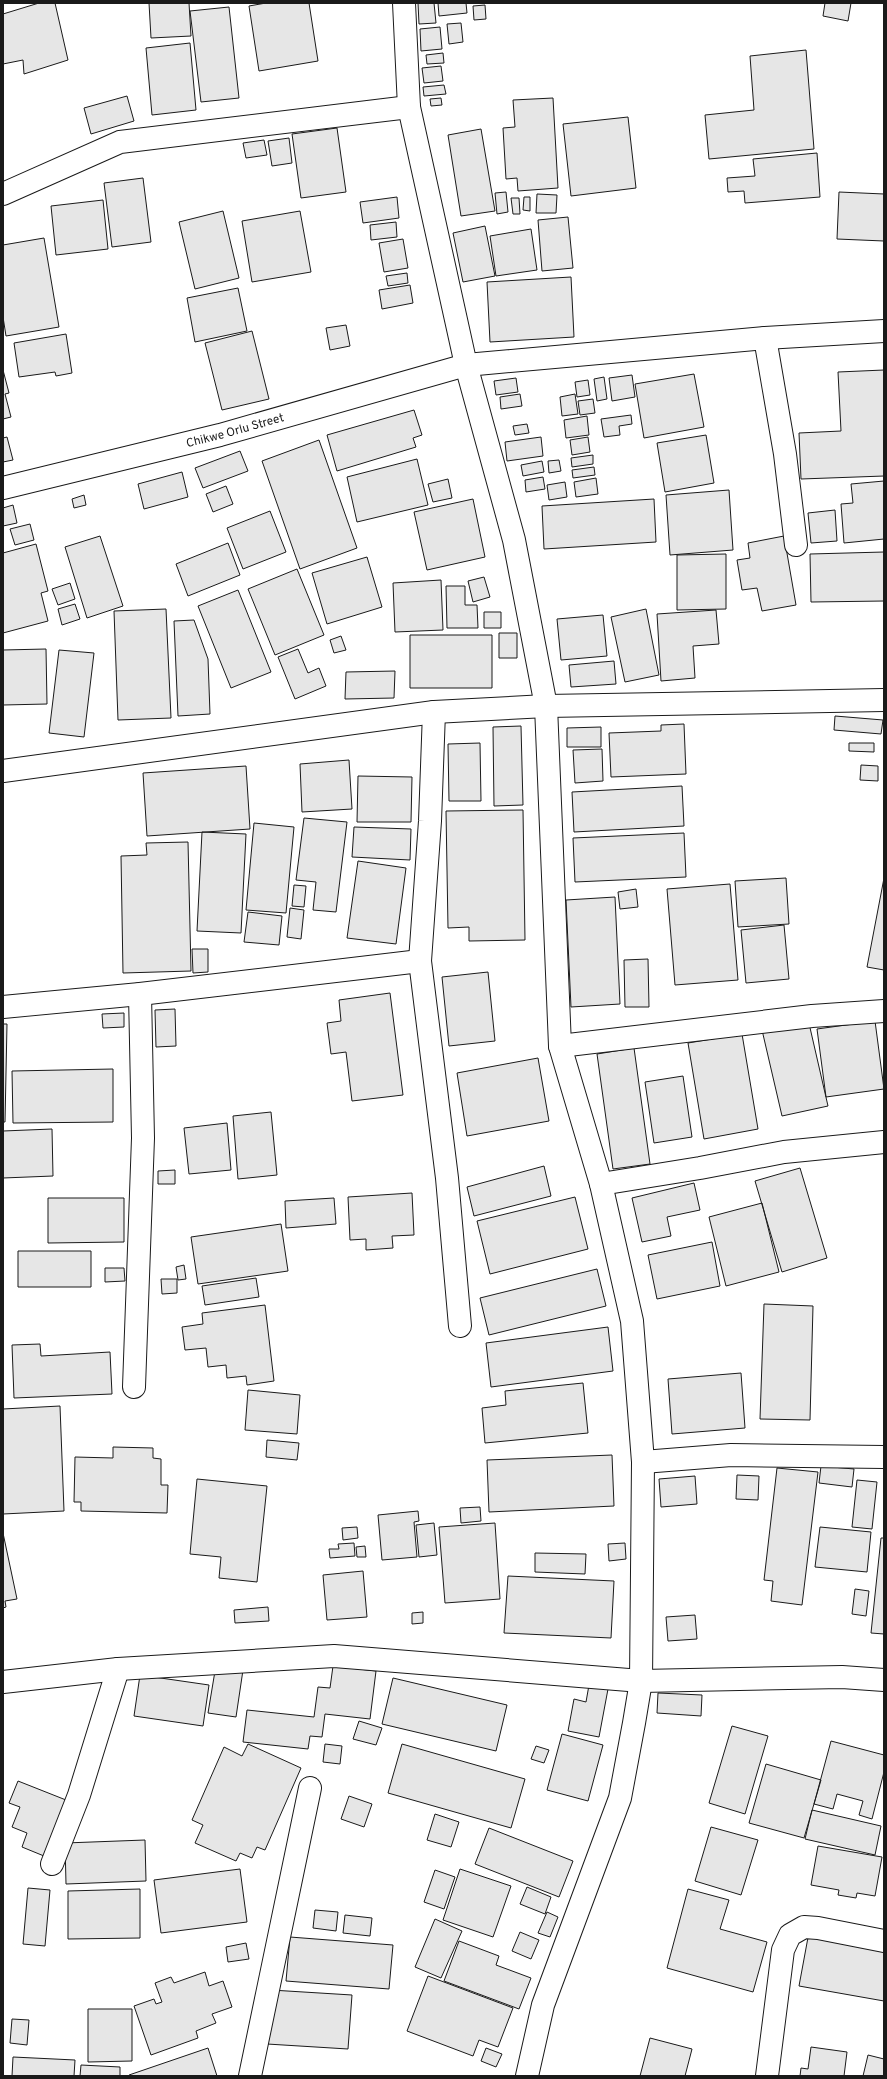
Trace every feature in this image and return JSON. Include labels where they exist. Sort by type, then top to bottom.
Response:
[{"type":"street","points":[[404,3],[409,107],[466,365],[514,540],[546,706],[560,1046],[601,1184],[632,1321],[643,1462],[641,1681],[620,1798],[543,2005],[527,2076]]},
{"type":"street","points":[[3,194],[120,142],[409,107]]},
{"type":"street","name":"Chikwe Orlu Street","points":[[3,488],[220,435],[466,365],[765,338],[884,331]]},
{"type":"street","points":[[765,338],[786,454],[796,545]]},
{"type":"street","points":[[3,771],[434,712],[546,706],[884,700]]},
{"type":"street","points":[[434,712],[430,821],[420,961],[447,1178],[460,1326]]},
{"type":"street","points":[[3,1007],[140,994],[420,961]]},
{"type":"street","points":[[134,1387],[144,1138],[140,994]]},
{"type":"street","points":[[560,1046],[812,1016],[884,1011]]},
{"type":"street","points":[[601,1184],[700,1168],[784,1152],[884,1142]]},
{"type":"street","points":[[643,1462],[731,1455],[884,1457]]},
{"type":"street","points":[[3,1682],[118,1670],[334,1656],[641,1681],[842,1677],[884,1680]]},
{"type":"street","points":[[52,1864],[80,1795],[118,1670]]},
{"type":"street","points":[[250,2076],[310,1788]]},
{"type":"street","points":[[767,2076],[783,1950],[790,1935],[804,1927],[818,1928],[884,1941]]},
{"type":"building","points":[[39,3],[55,3],[68,60],[24,74],[23,60],[3,64],[3,14]]},
{"type":"building","points":[[149,3],[189,3],[191,36],[151,38]]},
{"type":"building","points":[[266,3],[309,3],[318,61],[259,71],[249,6]]},
{"type":"building","points":[[418,3],[434,3],[436,23],[419,24]]},
{"type":"building","points":[[438,3],[466,3],[467,13],[439,16]]},
{"type":"building","points":[[825,3],[851,3],[848,21],[823,16]]},
{"type":"building","points":[[485,5],[486,19],[474,20],[473,6]]},
{"type":"building","points":[[229,7],[239,98],[201,102],[190,11]]},
{"type":"building","points":[[461,23],[463,42],[449,44],[447,24]]},
{"type":"building","points":[[440,27],[442,49],[421,51],[420,29]]},
{"type":"building","points":[[190,43],[196,110],[152,115],[146,48]]},
{"type":"building","points":[[806,50],[814,149],[709,159],[705,115],[754,110],[750,56]]},
{"type":"building","points":[[443,53],[444,63],[427,64],[426,55]]},
{"type":"building","points":[[441,66],[443,81],[424,83],[422,68]]},
{"type":"building","points":[[444,85],[446,94],[424,96],[423,87]]},
{"type":"building","points":[[127,96],[134,121],[91,134],[84,108]]},
{"type":"building","points":[[441,98],[442,105],[431,106],[430,99]]},
{"type":"building","points":[[553,98],[558,188],[518,191],[517,178],[506,179],[503,128],[515,127],[513,100]]},
{"type":"building","points":[[628,117],[636,188],[571,196],[563,124]]},
{"type":"building","points":[[337,128],[346,192],[301,198],[292,134]]},
{"type":"building","points":[[481,129],[495,211],[461,216],[448,135]]},
{"type":"building","points":[[289,138],[292,163],[272,166],[268,141]]},
{"type":"building","points":[[264,140],[267,155],[246,158],[243,143]]},
{"type":"building","points":[[817,153],[820,197],[745,203],[744,191],[728,192],[727,178],[755,176],[753,159]]},
{"type":"building","points":[[143,178],[151,242],[112,247],[104,183]]},
{"type":"building","points":[[506,192],[508,212],[497,214],[495,193]]},
{"type":"building","points":[[839,192],[884,194],[884,241],[837,239]]},
{"type":"building","points":[[537,194],[557,195],[556,213],[536,213]]},
{"type":"building","points":[[397,197],[399,218],[363,223],[360,202]]},
{"type":"building","points":[[524,197],[530,197],[530,211],[523,210]]},
{"type":"building","points":[[511,198],[519,198],[520,214],[513,214]]},
{"type":"building","points":[[103,200],[108,249],[56,255],[51,206]]},
{"type":"building","points":[[223,211],[239,278],[195,289],[179,222]]},
{"type":"building","points":[[300,211],[311,272],[252,282],[242,221]]},
{"type":"building","points":[[568,217],[573,268],[542,271],[538,220]]},
{"type":"building","points":[[396,222],[397,237],[371,240],[370,225]]},
{"type":"building","points":[[485,226],[495,276],[463,282],[453,233]]},
{"type":"building","points":[[531,229],[537,270],[496,276],[490,236]]},
{"type":"building","points":[[44,238],[59,327],[6,336],[3,317],[3,245]]},
{"type":"building","points":[[403,239],[408,268],[384,272],[379,243]]},
{"type":"building","points":[[407,273],[408,283],[388,286],[386,276]]},
{"type":"building","points":[[571,277],[574,337],[490,342],[487,282]]},
{"type":"building","points":[[410,285],[413,303],[382,309],[379,290]]},
{"type":"building","points":[[238,288],[247,331],[195,342],[187,298]]},
{"type":"building","points":[[346,325],[350,346],[330,350],[326,328]]},
{"type":"building","points":[[252,331],[269,399],[222,410],[205,343]]},
{"type":"building","points":[[66,334],[72,373],[56,376],[55,372],[19,377],[14,343]]},
{"type":"building","points":[[3,370],[9,393],[5,394],[11,417],[3,419]]},
{"type":"building","points":[[884,370],[884,476],[801,479],[799,433],[841,431],[838,372]]},
{"type":"building","points":[[694,374],[704,427],[644,438],[635,384]]},
{"type":"building","points":[[632,375],[635,397],[612,401],[609,378]]},
{"type":"building","points":[[604,377],[607,399],[597,401],[594,379]]},
{"type":"building","points":[[516,378],[518,392],[496,395],[494,381]]},
{"type":"building","points":[[588,380],[590,395],[577,397],[575,382]]},
{"type":"building","points":[[520,394],[522,406],[501,409],[500,397]]},
{"type":"building","points":[[575,394],[578,414],[562,416],[560,397]]},
{"type":"building","points":[[593,399],[595,413],[580,415],[578,401]]},
{"type":"building","points":[[414,410],[422,435],[413,438],[416,447],[337,471],[327,435]]},
{"type":"building","points":[[631,415],[632,424],[619,426],[620,435],[604,437],[601,419]]},
{"type":"building","points":[[587,416],[589,435],[566,438],[564,420]]},
{"type":"building","points":[[527,424],[529,433],[515,435],[513,426]]},
{"type":"building","points":[[706,435],[714,483],[665,492],[657,443]]},
{"type":"building","points":[[7,437],[13,460],[3,462],[3,438]]},
{"type":"building","points":[[541,437],[543,456],[507,461],[505,442]]},
{"type":"building","points":[[588,437],[590,452],[572,455],[570,440]]},
{"type":"building","points":[[319,440],[357,548],[300,569],[262,461]]},
{"type":"building","points":[[240,451],[248,471],[203,488],[195,468]]},
{"type":"building","points":[[593,455],[593,464],[572,467],[571,458]]},
{"type":"building","points":[[417,459],[428,505],[357,522],[347,477]]},
{"type":"building","points":[[559,460],[561,471],[549,473],[548,461]]},
{"type":"building","points":[[542,461],[544,472],[523,476],[521,465]]},
{"type":"building","points":[[594,467],[595,475],[573,478],[572,470]]},
{"type":"building","points":[[182,472],[188,497],[144,509],[138,484]]},
{"type":"building","points":[[543,477],[545,489],[526,492],[525,480]]},
{"type":"building","points":[[596,478],[598,494],[576,497],[574,482]]},
{"type":"building","points":[[448,479],[452,498],[433,502],[428,484]]},
{"type":"building","points":[[884,481],[884,539],[844,543],[841,504],[853,503],[851,484]]},
{"type":"building","points":[[565,482],[567,497],[549,500],[547,485]]},
{"type":"building","points":[[226,486],[233,504],[213,512],[206,494]]},
{"type":"building","points":[[729,490],[733,550],[670,555],[666,495]]},
{"type":"building","points":[[84,495],[86,505],[74,508],[72,499]]},
{"type":"building","points":[[473,499],[485,557],[427,570],[414,512]]},
{"type":"building","points":[[654,499],[656,542],[544,549],[542,506]]},
{"type":"building","points":[[13,505],[17,523],[3,526],[3,508]]},
{"type":"building","points":[[835,510],[837,541],[811,543],[808,513]]},
{"type":"building","points":[[270,511],[286,552],[243,569],[227,528]]},
{"type":"building","points":[[30,524],[34,540],[15,545],[10,529]]},
{"type":"building","points":[[100,536],[123,606],[87,618],[65,547]]},
{"type":"building","points":[[784,536],[796,605],[762,611],[757,588],[742,590],[737,560],[750,558],[748,543]]},
{"type":"building","points":[[228,543],[240,575],[188,596],[176,564]]},
{"type":"building","points":[[36,544],[48,591],[41,593],[48,621],[3,633],[3,553]]},
{"type":"building","points":[[884,552],[884,601],[811,602],[810,554]]},
{"type":"building","points":[[726,554],[726,609],[677,610],[677,555]]},
{"type":"building","points":[[367,557],[382,607],[327,624],[312,573]]},
{"type":"building","points":[[297,569],[324,635],[275,655],[248,589]]},
{"type":"building","points":[[484,577],[490,597],[473,602],[468,581]]},
{"type":"building","points":[[441,580],[443,630],[395,632],[393,583]]},
{"type":"building","points":[[70,583],[75,599],[58,605],[52,589]]},
{"type":"building","points":[[446,586],[465,586],[465,605],[477,605],[478,628],[447,628]]},
{"type":"building","points":[[238,590],[271,672],[231,688],[198,606]]},
{"type":"building","points":[[75,604],[80,619],[62,625],[58,609]]},
{"type":"building","points":[[166,609],[171,718],[118,720],[114,611]]},
{"type":"building","points":[[646,609],[659,675],[625,682],[611,617]]},
{"type":"building","points":[[716,610],[719,644],[693,646],[695,678],[661,681],[657,614]]},
{"type":"building","points":[[484,612],[501,612],[501,628],[484,628]]},
{"type":"building","points":[[603,615],[607,656],[561,660],[557,619]]},
{"type":"building","points":[[194,620],[208,659],[210,714],[178,716],[174,621]]},
{"type":"building","points":[[499,633],[517,633],[517,658],[499,658]]},
{"type":"building","points":[[410,635],[492,635],[492,688],[410,688]]},
{"type":"building","points":[[341,636],[346,650],[334,653],[330,640]]},
{"type":"building","points":[[46,649],[47,704],[3,705],[3,650]]},
{"type":"building","points":[[298,649],[308,673],[319,668],[326,686],[295,699],[278,657]]},
{"type":"building","points":[[59,650],[94,653],[84,737],[49,733]]},
{"type":"building","points":[[614,661],[616,684],[571,687],[569,665]]},
{"type":"building","points":[[395,671],[394,698],[345,699],[346,672]]},
{"type":"building","points":[[835,716],[883,720],[881,734],[834,730]]},
{"type":"building","points":[[684,724],[686,774],[611,777],[609,733],[661,731],[661,725]]},
{"type":"building","points":[[521,726],[523,805],[494,806],[493,727]]},
{"type":"building","points":[[601,727],[601,747],[567,747],[567,728]]},
{"type":"building","points":[[480,743],[481,801],[449,801],[448,744]]},
{"type":"building","points":[[849,743],[874,743],[874,752],[849,751]]},
{"type":"building","points":[[602,749],[603,781],[575,783],[573,750]]},
{"type":"building","points":[[349,760],[352,809],[302,812],[300,764]]},
{"type":"building","points":[[861,765],[878,766],[878,781],[860,780]]},
{"type":"building","points":[[246,766],[250,829],[147,836],[143,773]]},
{"type":"building","points":[[358,776],[412,777],[411,822],[357,822]]},
{"type":"building","points":[[682,786],[684,826],[574,832],[572,792]]},
{"type":"building","points":[[523,810],[525,940],[469,941],[469,927],[448,928],[446,811]]},
{"type":"building","points":[[304,818],[347,822],[336,912],[313,910],[316,882],[296,880]]},
{"type":"building","points":[[254,823],[294,827],[286,913],[246,910]]},
{"type":"building","points":[[354,827],[411,829],[410,860],[352,857]]},
{"type":"building","points":[[202,832],[246,834],[241,933],[197,931]]},
{"type":"building","points":[[684,833],[686,877],[575,882],[573,838]]},
{"type":"building","points":[[188,842],[191,971],[123,973],[121,856],[147,855],[146,843]]},
{"type":"building","points":[[358,861],[406,868],[396,944],[347,938]]},
{"type":"building","points":[[786,878],[789,924],[738,927],[735,881]]},
{"type":"building","points":[[884,878],[884,970],[867,967]]},
{"type":"building","points":[[730,884],[738,980],[675,985],[667,889]]},
{"type":"building","points":[[294,885],[306,886],[304,907],[292,906]]},
{"type":"building","points":[[636,889],[638,907],[620,909],[618,892]]},
{"type":"building","points":[[615,897],[620,1004],[571,1007],[566,900]]},
{"type":"building","points":[[290,908],[304,910],[301,939],[287,937]]},
{"type":"building","points":[[248,912],[282,916],[279,945],[244,942]]},
{"type":"building","points":[[784,925],[789,979],[746,983],[741,930]]},
{"type":"building","points":[[192,949],[208,949],[208,972],[193,973]]},
{"type":"building","points":[[648,959],[649,1007],[625,1007],[624,960]]},
{"type":"building","points":[[488,972],[495,1041],[449,1046],[442,977]]},
{"type":"building","points":[[390,993],[403,1095],[352,1101],[346,1052],[331,1054],[327,1023],[341,1021],[339,1000]]},
{"type":"building","points":[[175,1009],[176,1046],[156,1047],[155,1010]]},
{"type":"building","points":[[124,1013],[124,1027],[103,1028],[102,1014]]},
{"type":"building","points":[[808,1019],[828,1106],[782,1116],[762,1030]]},
{"type":"building","points":[[875,1021],[884,1089],[826,1097],[817,1029]]},
{"type":"building","points":[[3,1024],[7,1024],[5,1122],[3,1122]]},
{"type":"building","points":[[742,1034],[758,1129],[704,1139],[688,1043]]},
{"type":"building","points":[[634,1048],[650,1164],[613,1169],[597,1054]]},
{"type":"building","points":[[538,1058],[549,1121],[467,1136],[457,1073]]},
{"type":"building","points":[[113,1069],[113,1122],[13,1123],[12,1071]]},
{"type":"building","points":[[683,1076],[692,1137],[654,1143],[645,1082]]},
{"type":"building","points":[[271,1112],[277,1175],[238,1179],[233,1116]]},
{"type":"building","points":[[227,1123],[231,1170],[189,1174],[184,1128]]},
{"type":"building","points":[[52,1129],[53,1176],[3,1178],[3,1131]]},
{"type":"building","points":[[544,1166],[551,1196],[474,1216],[467,1187]]},
{"type":"building","points":[[800,1168],[827,1258],[782,1272],[755,1181]]},
{"type":"building","points":[[175,1170],[175,1184],[158,1184],[158,1171]]},
{"type":"building","points":[[694,1183],[700,1210],[667,1217],[671,1236],[642,1242],[632,1198]]},
{"type":"building","points":[[412,1193],[414,1235],[392,1236],[393,1248],[366,1250],[366,1239],[350,1240],[348,1197]]},
{"type":"building","points":[[575,1197],[588,1249],[490,1274],[477,1221]]},
{"type":"building","points":[[48,1198],[124,1198],[124,1242],[48,1243]]},
{"type":"building","points":[[334,1198],[336,1224],[286,1228],[285,1201]]},
{"type":"building","points":[[762,1203],[779,1272],[726,1286],[709,1217]]},
{"type":"building","points":[[281,1224],[288,1271],[198,1284],[191,1237]]},
{"type":"building","points":[[712,1242],[720,1286],[657,1299],[648,1255]]},
{"type":"building","points":[[18,1251],[91,1251],[91,1287],[18,1287]]},
{"type":"building","points":[[184,1265],[186,1279],[178,1280],[176,1267]]},
{"type":"building","points":[[105,1268],[124,1268],[125,1281],[105,1282]]},
{"type":"building","points":[[597,1269],[606,1306],[489,1335],[480,1298]]},
{"type":"building","points":[[256,1278],[259,1297],[205,1305],[202,1286]]},
{"type":"building","points":[[161,1279],[177,1279],[177,1293],[162,1294]]},
{"type":"building","points":[[764,1304],[813,1306],[810,1420],[760,1419]]},
{"type":"building","points":[[265,1305],[274,1381],[247,1385],[246,1376],[227,1378],[226,1365],[208,1367],[206,1348],[185,1350],[182,1327],[203,1324],[202,1313]]},
{"type":"building","points":[[608,1327],[613,1371],[491,1387],[486,1343]]},
{"type":"building","points":[[40,1344],[41,1356],[110,1352],[112,1394],[14,1398],[12,1345]]},
{"type":"building","points":[[741,1373],[745,1428],[672,1434],[668,1379]]},
{"type":"building","points":[[583,1383],[588,1433],[485,1443],[482,1408],[506,1405],[505,1391]]},
{"type":"building","points":[[248,1390],[300,1395],[297,1434],[245,1430]]},
{"type":"building","points":[[60,1406],[64,1511],[3,1514],[3,1409]]},
{"type":"building","points":[[267,1440],[299,1443],[297,1460],[266,1457]]},
{"type":"building","points":[[113,1447],[153,1448],[153,1458],[161,1459],[161,1485],[168,1485],[167,1513],[81,1511],[81,1502],[74,1502],[75,1457],[113,1458]]},
{"type":"building","points":[[612,1455],[614,1506],[489,1512],[487,1460]]},
{"type":"building","points":[[821,1466],[854,1469],[852,1487],[819,1483]]},
{"type":"building","points":[[777,1468],[818,1472],[802,1605],[771,1601],[773,1581],[764,1580]]},
{"type":"building","points":[[737,1475],[759,1476],[758,1500],[736,1499]]},
{"type":"building","points":[[695,1476],[697,1504],[661,1507],[659,1479]]},
{"type":"building","points":[[197,1479],[267,1486],[257,1582],[219,1578],[221,1557],[190,1554]]},
{"type":"building","points":[[857,1480],[877,1482],[872,1529],[852,1527]]},
{"type":"building","points":[[480,1507],[481,1521],[461,1523],[460,1508]]},
{"type":"building","points":[[418,1511],[419,1521],[414,1522],[417,1557],[382,1560],[378,1515]]},
{"type":"building","points":[[434,1523],[437,1555],[419,1557],[416,1525]]},
{"type":"building","points":[[495,1523],[500,1599],[445,1603],[439,1527]]},
{"type":"building","points":[[357,1527],[358,1538],[343,1540],[342,1528]]},
{"type":"building","points":[[820,1527],[871,1532],[867,1572],[815,1567]]},
{"type":"building","points":[[3,1533],[17,1599],[5,1601],[6,1607],[3,1608]]},
{"type":"building","points":[[881,1538],[884,1538],[884,1634],[871,1633]]},
{"type":"building","points":[[354,1543],[355,1556],[330,1558],[329,1549],[339,1549],[338,1544]]},
{"type":"building","points":[[625,1543],[626,1559],[609,1561],[608,1544]]},
{"type":"building","points":[[365,1546],[366,1557],[357,1557],[356,1547]]},
{"type":"building","points":[[535,1553],[586,1554],[585,1574],[535,1572]]},
{"type":"building","points":[[363,1571],[367,1617],[327,1620],[323,1575]]},
{"type":"building","points":[[508,1576],[614,1581],[611,1638],[504,1633]]},
{"type":"building","points":[[855,1589],[869,1591],[866,1616],[852,1614]]},
{"type":"building","points":[[268,1607],[269,1621],[235,1623],[234,1610]]},
{"type":"building","points":[[423,1612],[423,1623],[412,1624],[412,1613]]},
{"type":"building","points":[[695,1615],[697,1639],[668,1641],[666,1617]]},
{"type":"building","points":[[216,1665],[243,1670],[236,1717],[208,1713]]},
{"type":"building","points":[[333,1666],[376,1671],[370,1719],[325,1714],[322,1737],[310,1736],[308,1749],[243,1742],[247,1710],[314,1717],[318,1687],[330,1688]]},
{"type":"building","points":[[140,1675],[209,1685],[203,1726],[134,1716]]},
{"type":"building","points":[[393,1678],[507,1705],[496,1751],[382,1724]]},
{"type":"building","points":[[589,1685],[608,1689],[599,1737],[568,1731],[574,1699],[586,1702]]},
{"type":"building","points":[[658,1693],[702,1695],[701,1716],[657,1713]]},
{"type":"building","points":[[359,1721],[382,1728],[376,1745],[353,1739]]},
{"type":"building","points":[[732,1726],[768,1736],[745,1814],[709,1803]]},
{"type":"building","points":[[562,1734],[603,1745],[588,1801],[547,1790]]},
{"type":"building","points":[[831,1741],[884,1755],[884,1772],[872,1819],[859,1815],[863,1801],[837,1794],[833,1809],[814,1804]]},
{"type":"building","points":[[248,1744],[301,1768],[265,1850],[257,1847],[252,1858],[240,1853],[236,1861],[195,1843],[203,1825],[192,1820],[224,1747],[242,1756]]},
{"type":"building","points":[[325,1744],[342,1746],[340,1764],[323,1762]]},
{"type":"building","points":[[402,1744],[525,1779],[511,1828],[388,1793]]},
{"type":"building","points":[[536,1746],[549,1750],[544,1763],[531,1759]]},
{"type":"building","points":[[766,1764],[821,1780],[804,1838],[749,1823]]},
{"type":"building","points":[[18,1781],[66,1800],[44,1856],[22,1847],[27,1833],[12,1827],[20,1807],[9,1803]]},
{"type":"building","points":[[349,1796],[372,1804],[364,1827],[341,1819]]},
{"type":"building","points":[[812,1810],[881,1826],[875,1855],[805,1839]]},
{"type":"building","points":[[435,1814],[459,1822],[451,1847],[427,1840]]},
{"type":"building","points":[[711,1827],[758,1840],[741,1895],[695,1881]]},
{"type":"building","points":[[489,1828],[573,1861],[559,1897],[475,1864]]},
{"type":"building","points":[[145,1840],[146,1881],[66,1884],[65,1843]]},
{"type":"building","points":[[818,1846],[882,1857],[875,1896],[857,1893],[856,1898],[838,1895],[839,1890],[811,1885]]},
{"type":"building","points":[[240,1869],[247,1922],[161,1933],[154,1880]]},
{"type":"building","points":[[460,1869],[511,1886],[493,1937],[443,1920]]},
{"type":"building","points":[[435,1870],[455,1877],[444,1909],[424,1902]]},
{"type":"building","points":[[527,1887],[551,1897],[545,1914],[520,1904]]},
{"type":"building","points":[[28,1888],[50,1890],[45,1946],[23,1944]]},
{"type":"building","points":[[140,1889],[140,1938],[68,1939],[68,1891]]},
{"type":"building","points":[[688,1889],[729,1900],[720,1929],[767,1942],[753,1992],[667,1968]]},
{"type":"building","points":[[315,1910],[338,1912],[336,1931],[313,1928]]},
{"type":"building","points":[[547,1912],[558,1917],[550,1937],[538,1933]]},
{"type":"building","points":[[345,1915],[372,1918],[370,1936],[343,1933]]},
{"type":"building","points":[[435,1919],[462,1931],[441,1978],[415,1967]]},
{"type":"building","points":[[520,1932],[539,1940],[531,1959],[512,1951]]},
{"type":"building","points":[[809,1932],[884,1946],[884,2001],[799,1986]]},
{"type":"building","points":[[290,1937],[393,1945],[389,1989],[286,1981]]},
{"type":"building","points":[[459,1941],[499,1956],[496,1965],[531,1978],[519,2009],[444,1981]]},
{"type":"building","points":[[246,1943],[249,1959],[228,1962],[226,1947]]},
{"type":"building","points":[[205,1972],[209,1986],[223,1981],[232,2007],[212,2014],[216,2023],[196,2031],[198,2038],[151,2055],[134,2006],[154,1999],[156,2004],[162,2002],[155,1983],[171,1977],[174,1983]]},
{"type":"building","points":[[428,1976],[513,2008],[498,2047],[479,2040],[473,2056],[407,2031]]},
{"type":"building","points":[[271,1990],[352,1995],[348,2049],[267,2044]]},
{"type":"building","points":[[88,2009],[132,2009],[132,2061],[88,2062]]},
{"type":"building","points":[[12,2019],[29,2020],[27,2045],[10,2043]]},
{"type":"building","points":[[650,2038],[692,2049],[685,2076],[640,2076]]},
{"type":"building","points":[[811,2047],[847,2052],[844,2076],[800,2076],[801,2068],[808,2069]]},
{"type":"building","points":[[208,2048],[217,2076],[129,2076],[129,2075]]},
{"type":"building","points":[[486,2048],[502,2054],[496,2067],[481,2061]]},
{"type":"building","points":[[868,2055],[884,2059],[884,2076],[863,2076]]},
{"type":"building","points":[[13,2057],[75,2060],[74,2076],[12,2076]]},
{"type":"building","points":[[81,2065],[120,2067],[120,2076],[80,2076]]}]
